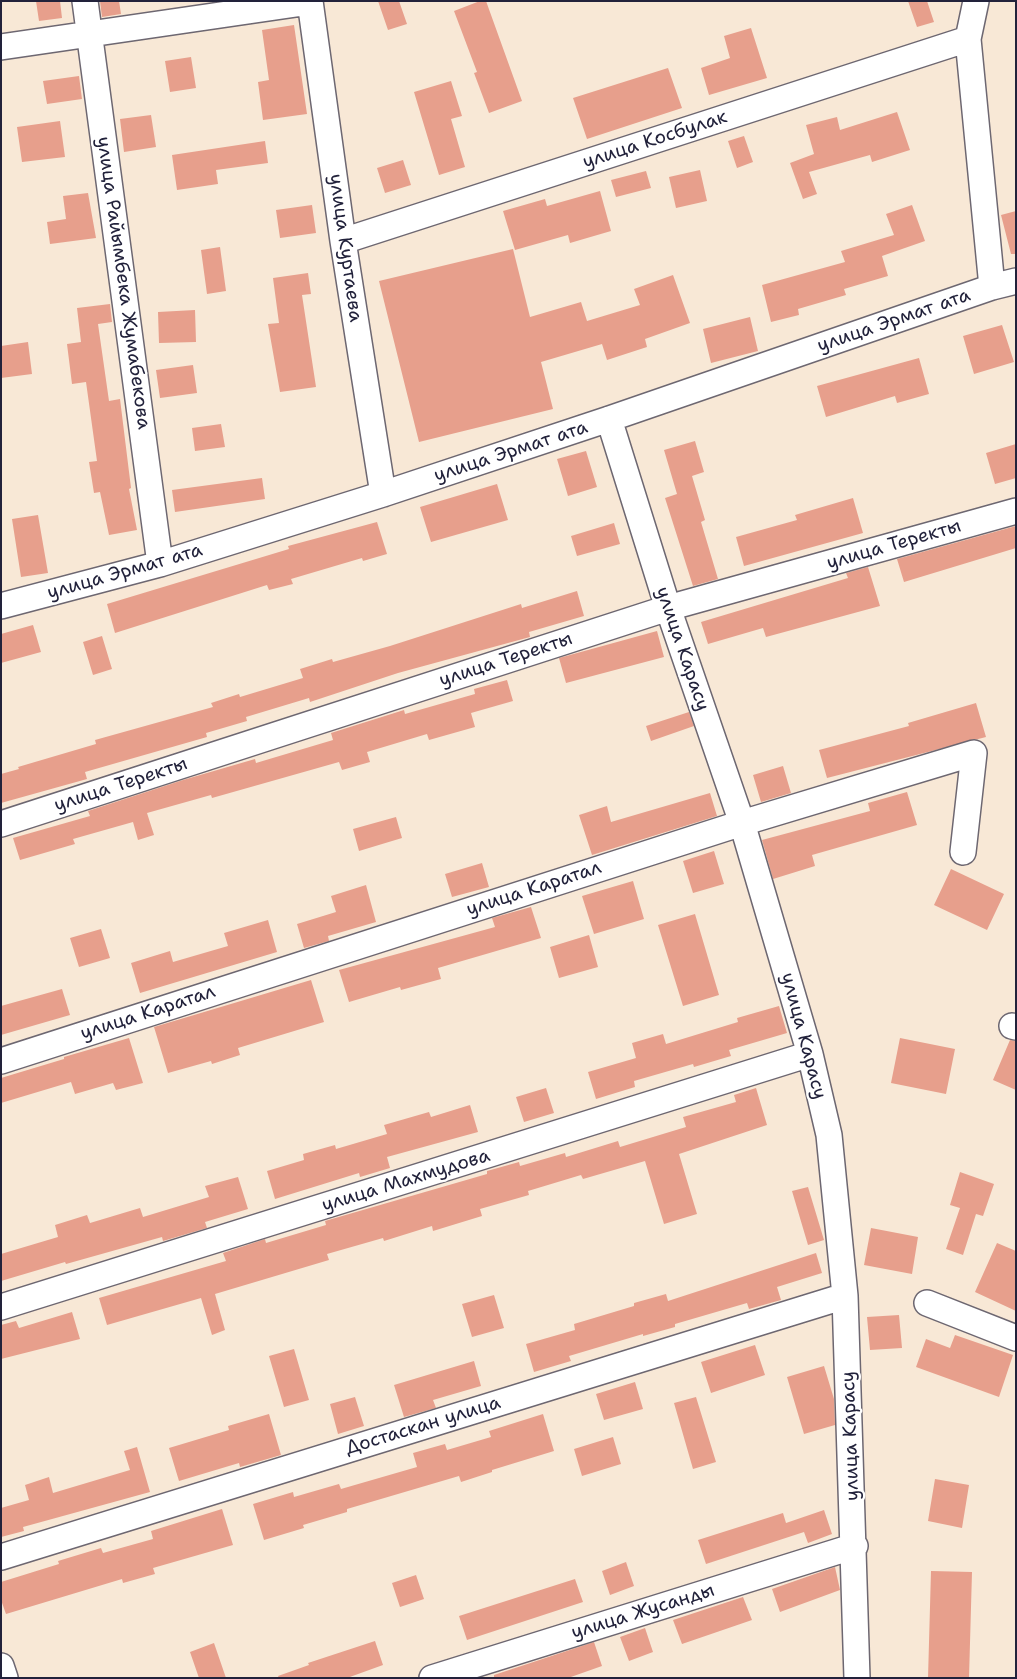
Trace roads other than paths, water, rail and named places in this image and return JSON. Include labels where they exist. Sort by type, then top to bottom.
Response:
[{"type":"street","name":"улица Райымбека Жумабекова","points":[[85,1],[160,564]]},
{"type":"street","points":[[976,1],[968,39],[1004,284]]},
{"type":"street","points":[[1,47],[310,2]]},
{"type":"street","name":"улица Куртаева","points":[[310,2],[343,242],[383,494]]},
{"type":"street","name":"улица Косбулак","points":[[343,242],[968,39]]},
{"type":"street","name":"улица Эрмат ата","points":[[1,606],[160,564],[383,494],[1004,284]]},
{"type":"street","name":"улица Карасу","points":[[609,419],[668,608],[742,823],[810,1054],[829,1135],[846,1296],[855,1546],[857,1678]]},
{"type":"street","name":"улица Теректы","points":[[1,824],[668,608],[1016,511]]},
{"type":"street","name":"улица Каратал","points":[[1,1061],[742,823],[974,754],[962,852]]},
{"type":"street","name":"улица Махмудова","points":[[1,1307],[810,1054]]},
{"type":"street","name":"Достаскан улица","points":[[1,1557],[846,1296]]},
{"type":"street","points":[[928,1303],[1016,1338]]},
{"type":"street","name":"улица Жусанды","points":[[432,1678],[855,1546]]},
{"type":"street","points":[[1,1666],[5,1678]]}]
